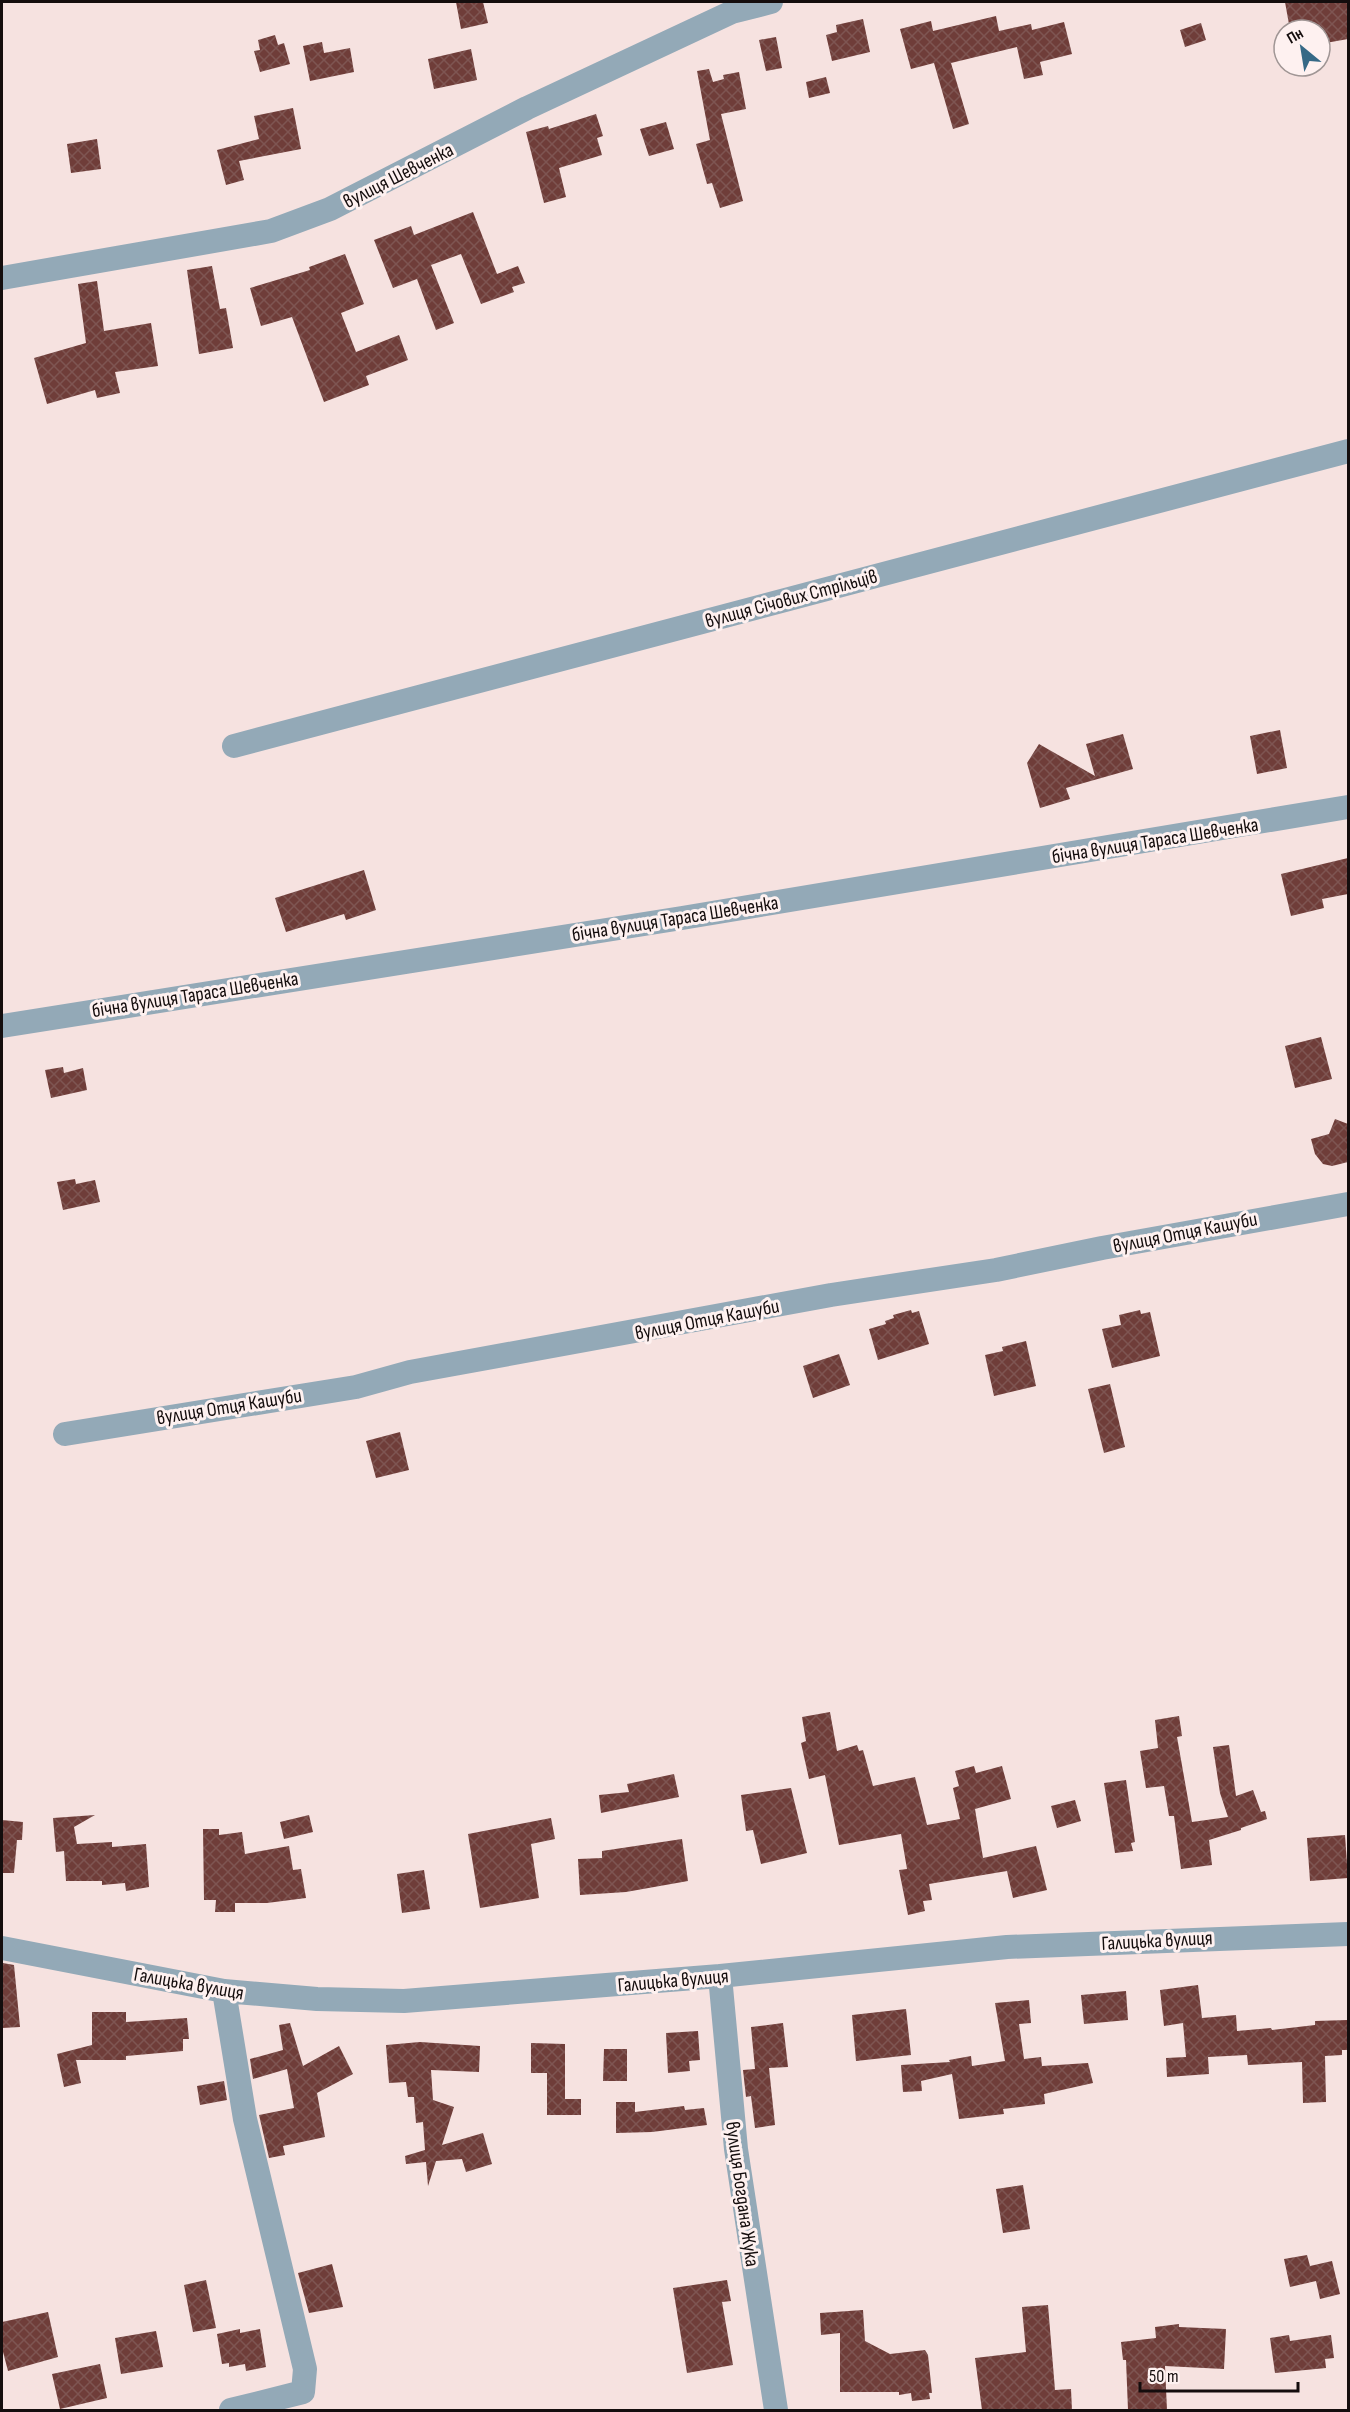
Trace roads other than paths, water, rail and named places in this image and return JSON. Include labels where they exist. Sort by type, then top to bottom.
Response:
[{"type":"street","name":"вулиця Шевченка","points":[[2,278],[271,231],[330,209],[528,108],[732,12],[771,2]]},
{"type":"street","name":"вулиця Січових Стрільців","points":[[234,746],[1348,451]]},
{"type":"street","name":"бічна вулиця Тараса Шевченка","points":[[2,1026],[682,918],[1348,807]]},
{"type":"street","name":"вулиця Отця Кашуби","points":[[65,1434],[356,1387],[410,1372],[831,1296],[996,1270],[1102,1248],[1348,1204]]},
{"type":"street","name":"Галицька вулиця","points":[[2,1947],[224,1991],[317,1999],[404,2001],[720,1976],[1007,1947],[1348,1934]]},
{"type":"street","name":"вулиця Богдана Жука","points":[[720,1976],[736,2149],[776,2410]]},
{"type":"street","points":[[224,1991],[245,2119],[305,2369],[310,2401],[231,2410]]}]
